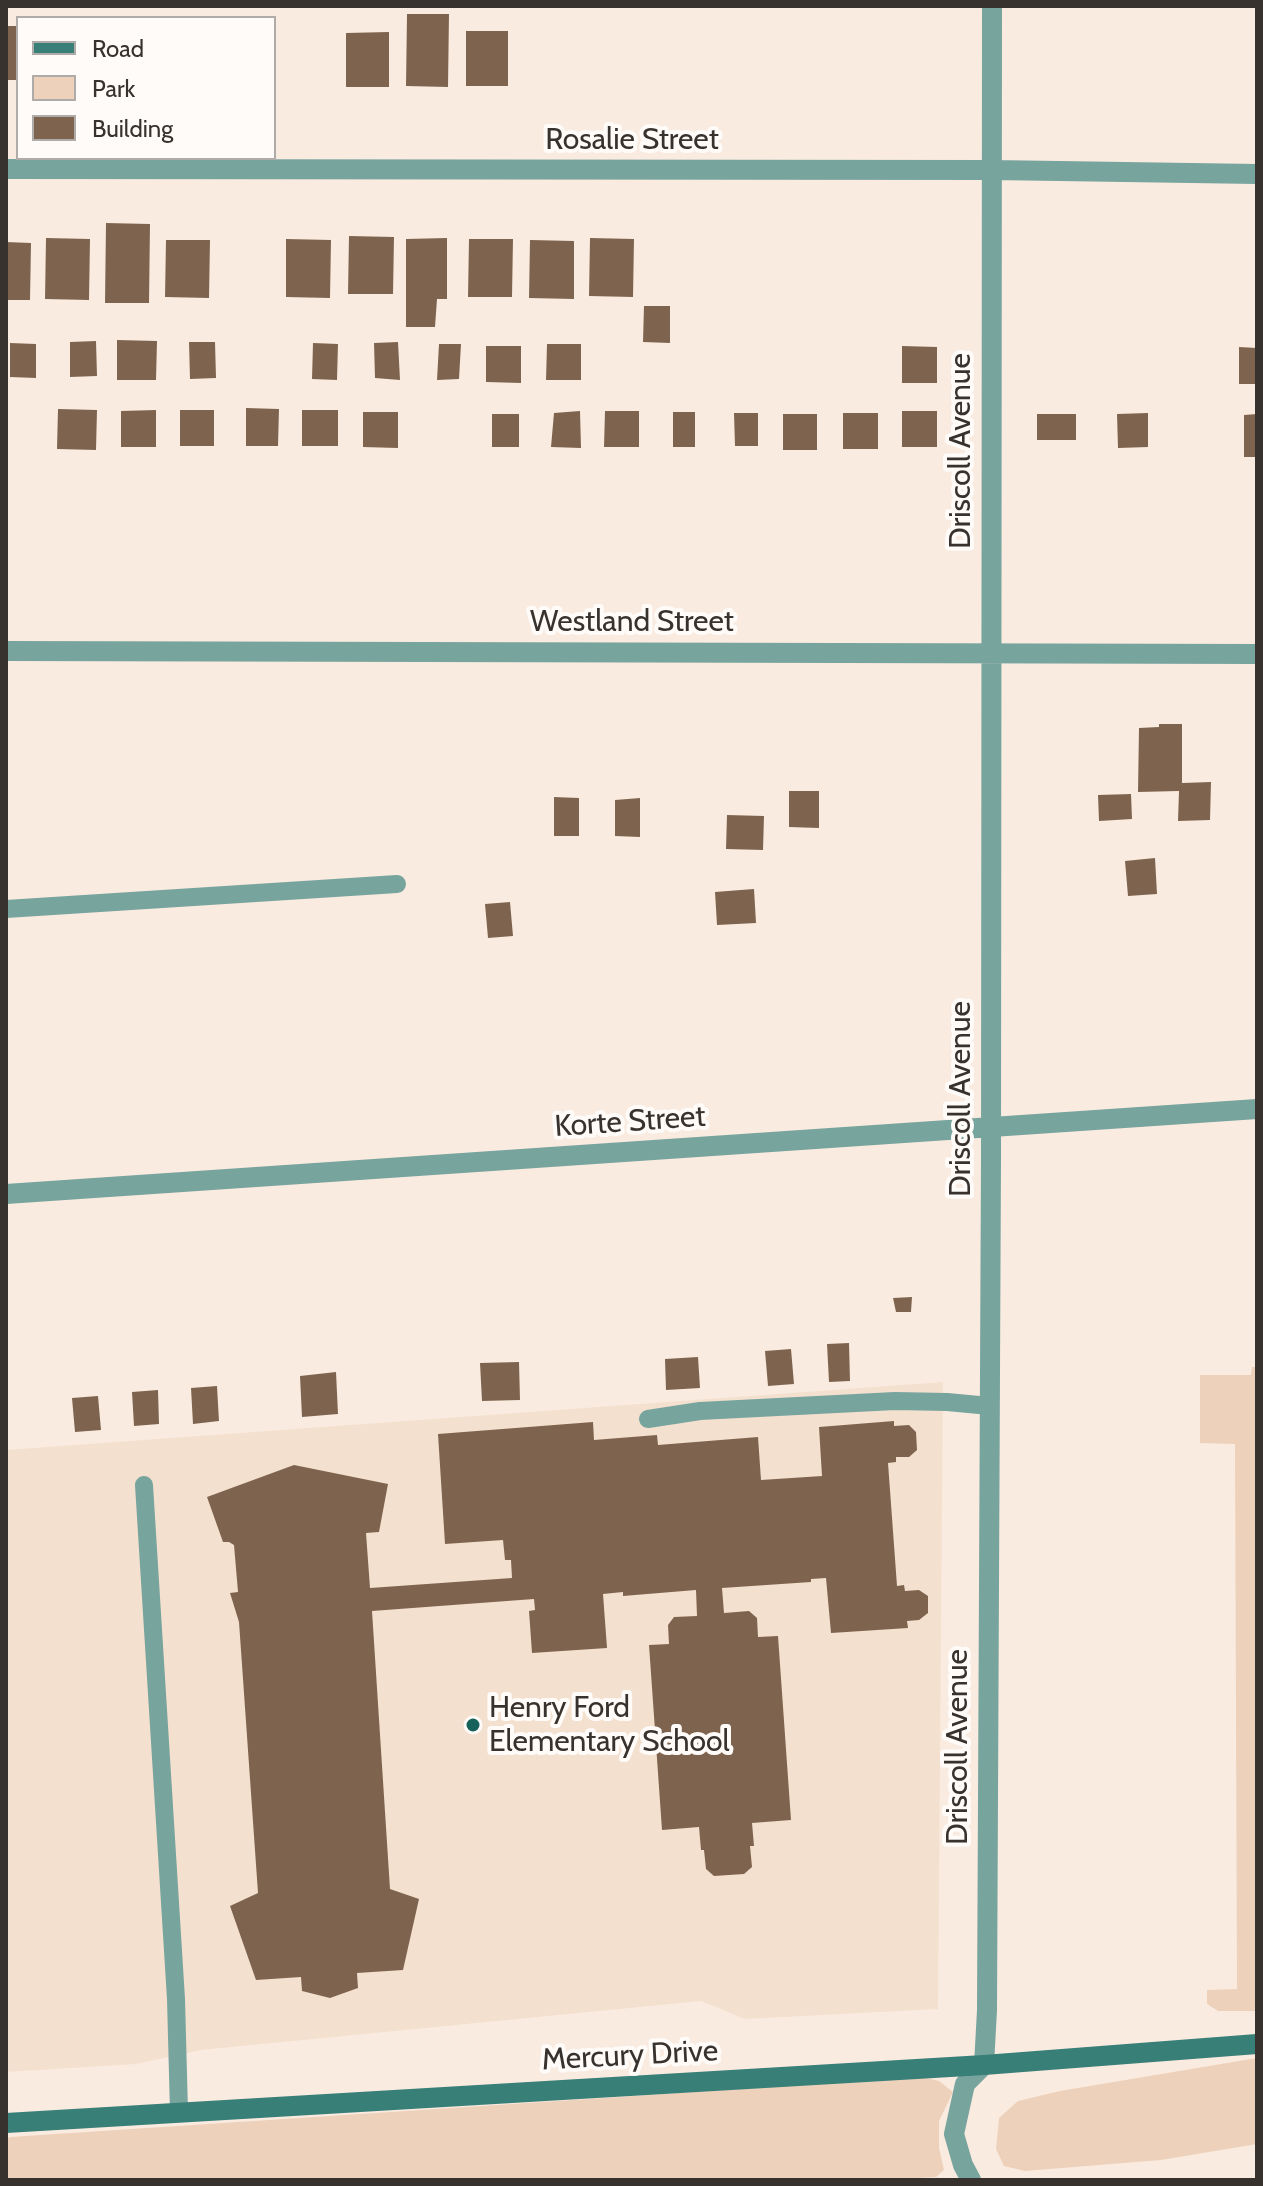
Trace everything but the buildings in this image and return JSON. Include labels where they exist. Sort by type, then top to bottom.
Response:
[{"type":"street","name":"Driscoll Avenue","points":[[984,2065],[990,1406],[992,6]]},
{"type":"street","name":"Rosalie Street","points":[[6,169],[992,170],[1257,174]]},
{"type":"street","name":"Westland Street","points":[[6,651],[1257,654]]},
{"type":"street","name":"Korte Street","points":[[6,1194],[1257,1109]]},
{"type":"street","name":"Mercury Drive","points":[[6,2123],[984,2065],[1257,2044]]},
{"type":"street","points":[[971,2180],[954,2134],[965,2084],[984,2065]]},
{"type":"lane","points":[[6,909],[397,884]]},
{"type":"lane","points":[[648,1419],[700,1411],[895,1401],[990,1406]]},
{"type":"lane","points":[[144,1485],[176,1999],[179,2112]]},
{"type":"shaded area","name":"Henry Ford Elementary School","points":[[943,1382],[938,2009],[745,2019],[701,2001],[201,2050],[136,2064],[6,2072],[6,1450]]},
{"type":"green space","points":[[1252,1367],[1257,1367],[1257,2011],[1218,2011],[1207,2004],[1207,1990],[1237,1989],[1235,1444],[1200,1443],[1200,1375],[1251,1375]]},
{"type":"green space","points":[[1257,2058],[1257,2144],[1161,2160],[1025,2171],[1004,2166],[996,2149],[999,2118],[1018,2101],[1060,2091]]},
{"type":"green space","points":[[923,2077],[939,2081],[953,2092],[939,2121],[939,2148],[944,2170],[936,2177],[884,2180],[6,2180],[6,2139],[10,2137]]},
{"type":"place","name":"Henry Ford Elementary School","points":[[473,1725]]}]
